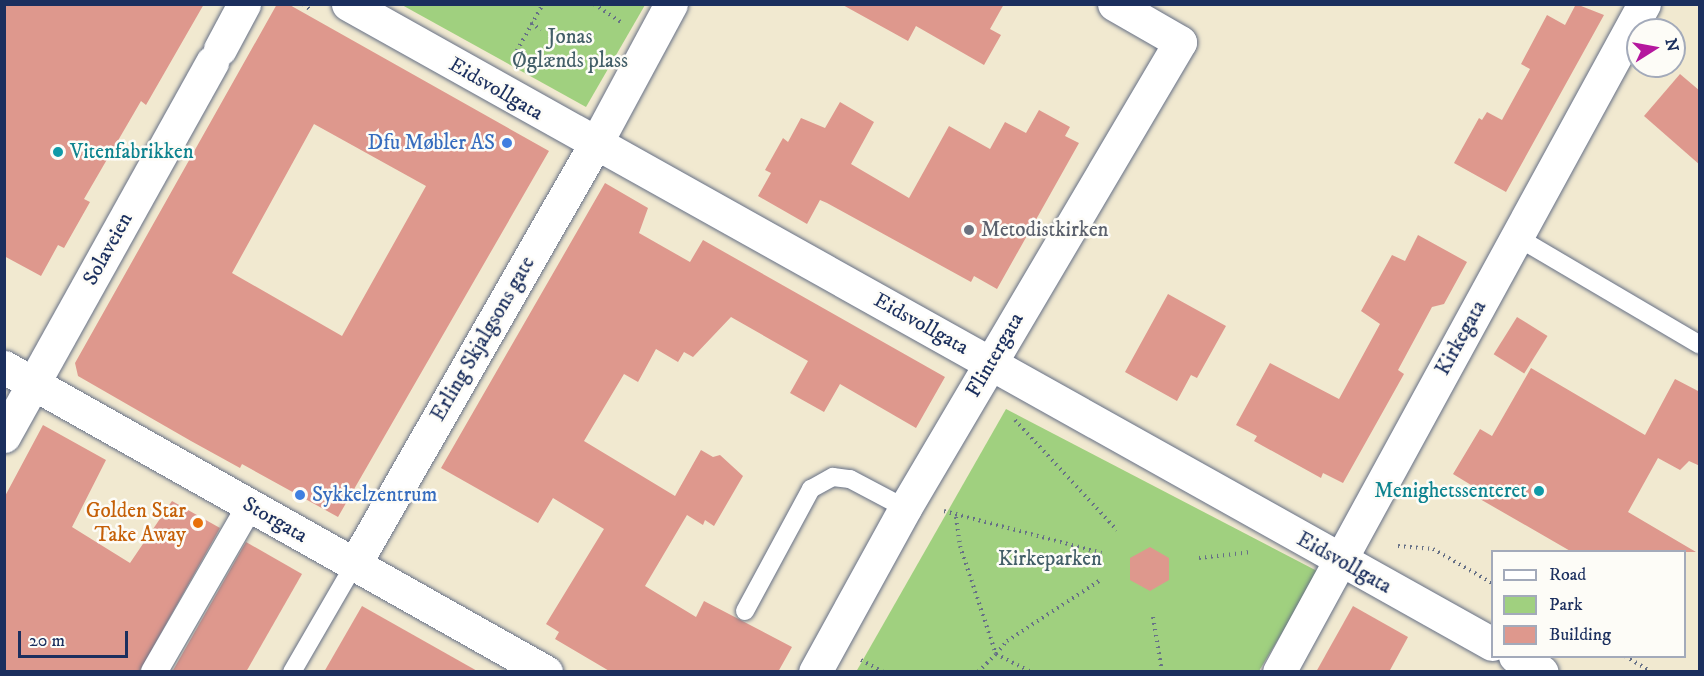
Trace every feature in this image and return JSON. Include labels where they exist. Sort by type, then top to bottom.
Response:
[{"type":"street","name":"Solaveien","points":[[4,436],[244,4]]},
{"type":"street","name":"Eidsvollgata","points":[[348,4],[595,145],[990,362],[1338,560],[1491,643]]},
{"type":"street","name":"Erling Skjalgsons gate","points":[[354,564],[595,145],[671,4]]},
{"type":"street","name":"Flintergata","points":[[815,672],[909,501],[1180,42],[1114,4]]},
{"type":"street","name":"Kirkegata","points":[[1279,672],[1338,560],[1644,4]]},
{"type":"street","name":"Storgata","points":[[4,367],[546,672]]},
{"type":"street","points":[[154,672],[250,506]]},
{"type":"street","points":[[1517,658],[1542,672]]},
{"type":"lane","points":[[1517,237],[1700,345]]},
{"type":"lane","points":[[745,610],[812,489],[833,477],[850,479],[909,501]]},
{"type":"lane","name":"Erling Skjalgsons gate","points":[[292,672],[354,564]]},
{"type":"path","points":[[510,65],[531,22],[543,4]]},
{"type":"path","points":[[531,22],[541,30]]},
{"type":"path","points":[[1009,414],[1117,530]]},
{"type":"path","points":[[909,501],[956,517],[1102,553]]},
{"type":"path","points":[[956,517],[960,546],[996,654],[1031,672]]},
{"type":"path","points":[[1398,546],[1433,549],[1491,582]]},
{"type":"path","points":[[1199,558],[1254,551]]},
{"type":"path","points":[[978,672],[1006,641],[1102,579]]},
{"type":"path","points":[[1153,617],[1162,672]]},
{"type":"path","points":[[1628,658],[1652,672]]},
{"type":"green space","name":"Jonas Øglænds plass","points":[[402,5],[645,5],[586,107]]},
{"type":"green space","name":"Kirkeparken","points":[[1006,409],[1319,572],[1259,671],[856,672]]},
{"type":"building","name":"Vitenfabrikken","points":[[4,4],[204,4],[146,105],[141,101],[84,199],[90,202],[64,248],[58,245],[41,276],[4,256]]},
{"type":"building","points":[[277,4],[288,4],[549,151],[338,517],[242,464],[240,468],[78,376],[75,363]],"holes":[[[314,124],[426,186],[342,336],[232,273]]]},
{"type":"building","points":[[841,4],[1004,4],[990,29],[1001,35],[984,65],[916,26],[908,41]]},
{"type":"building","points":[[1576,4],[1604,15],[1506,192],[1454,163],[1479,118],[1482,120],[1487,112],[1502,120],[1530,69],[1521,64],[1547,15],[1565,25]]},
{"type":"building","points":[[1677,78],[1685,78],[1700,91],[1700,165],[1644,116]]},
{"type":"building","points":[[840,102],[874,122],[851,164],[909,198],[949,126],[990,149],[1005,122],[1026,133],[1039,110],[1070,127],[1065,136],[1079,143],[997,289],[974,276],[971,282],[820,200],[807,224],[758,196],[771,173],[765,170],[783,138],[788,142],[801,118],[825,128]]},
{"type":"building","points":[[605,183],[648,208],[639,233],[690,262],[703,240],[945,377],[916,428],[840,384],[824,412],[790,393],[808,361],[731,317],[693,357],[684,352],[678,362],[656,349],[638,382],[624,374],[584,441],[675,496],[701,450],[713,457],[720,455],[743,476],[714,526],[705,520],[703,525],[687,515],[645,586],[696,617],[704,601],[792,647],[778,672],[611,672],[555,639],[559,632],[546,624],[604,529],[553,498],[538,523],[441,468]]},
{"type":"building","points":[[1418,235],[1467,262],[1444,304],[1432,307],[1398,370],[1404,374],[1343,483],[1323,473],[1321,478],[1254,441],[1257,436],[1236,425],[1270,363],[1339,399],[1380,324],[1361,311],[1392,255],[1405,261]]},
{"type":"building","points":[[1168,294],[1226,326],[1197,378],[1191,375],[1177,401],[1125,372]]},
{"type":"building","points":[[1517,317],[1548,336],[1524,373],[1494,354]]},
{"type":"building","points":[[1531,368],[1645,435],[1675,379],[1700,392],[1700,466],[1689,461],[1680,470],[1658,458],[1628,512],[1696,552],[1686,552],[1686,550],[1569,550],[1473,495],[1476,488],[1453,474],[1480,429],[1492,436]]},
{"type":"building","points":[[43,425],[106,460],[72,527],[130,563],[172,501],[220,528],[139,672],[4,672],[4,498]]},
{"type":"building","points":[[246,542],[302,574],[246,672],[172,672]]},
{"type":"building","points":[[1150,547],[1169,558],[1169,580],[1150,591],[1130,580],[1130,558]]},
{"type":"building","points":[[362,606],[479,672],[324,672]]},
{"type":"building","points":[[1353,606],[1408,637],[1389,672],[1316,672]]},
{"type":"place","name":"Dfu Møbler AS","points":[[507,143]]},
{"type":"place","name":"Vitenfabrikken","points":[[58,152]]},
{"type":"place","name":"Metodistkirken","points":[[969,230]]},
{"type":"place","name":"Menighetssenteret","points":[[1539,491]]},
{"type":"place","name":"Sykkelzentrum","points":[[300,495]]},
{"type":"place","name":"Golden Star Take Away","points":[[198,523]]}]
